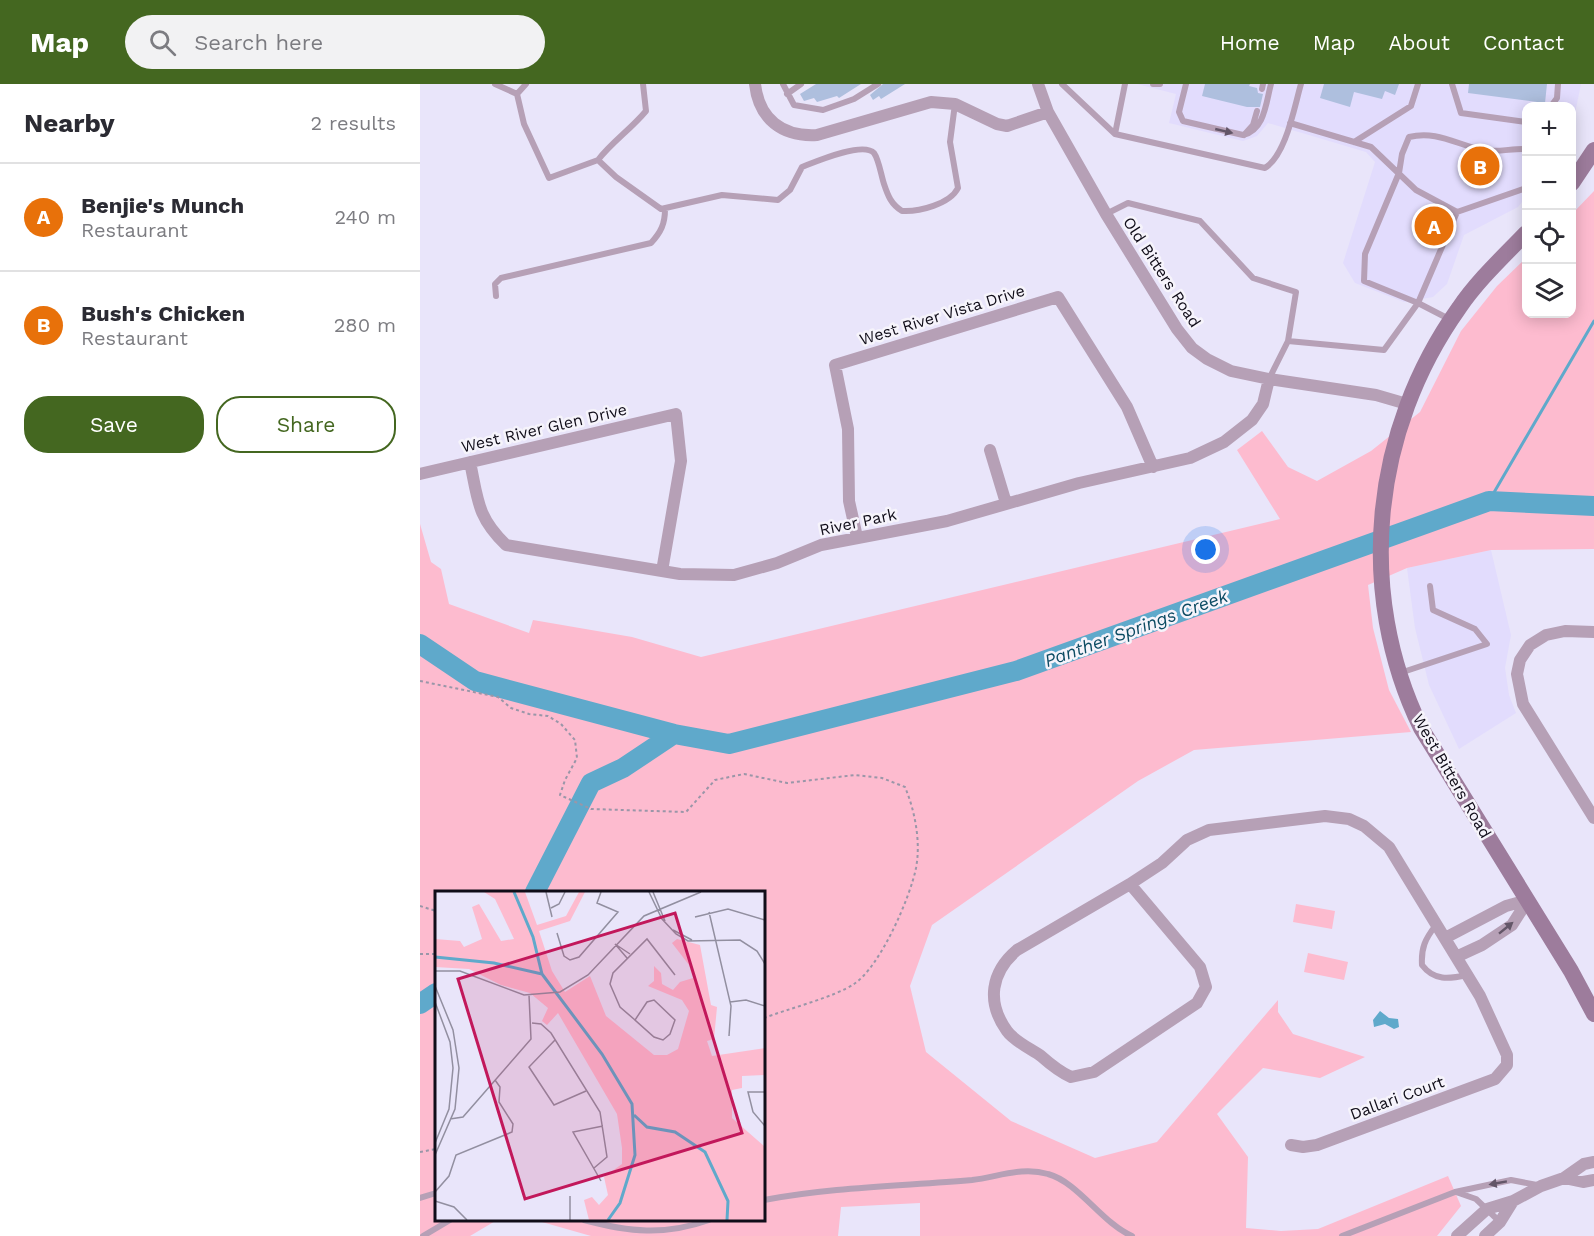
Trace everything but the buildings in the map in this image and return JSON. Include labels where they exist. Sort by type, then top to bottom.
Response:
[{"type":"main road","points":[[1576,177],[1594,150]]},
{"type":"main road","name":"West Bitters Road","points":[[1522,238],[1486,273],[1451,319],[1416,380],[1397,434],[1387,475],[1381,518],[1382,587],[1391,644],[1418,721],[1441,764],[1528,900],[1594,1014]]},
{"type":"street","points":[[755,84],[757,99],[767,119],[786,131],[805,136],[818,135],[932,102],[955,104],[1006,126],[1048,112]]},
{"type":"street","name":"Old Bitters Road","points":[[1038,84],[1048,112],[1106,214],[1177,329],[1192,348],[1207,359],[1231,371],[1269,379],[1376,394],[1407,404]]},
{"type":"street","name":"West River Vista Drive","points":[[857,537],[849,501],[848,429],[835,364],[1058,297],[1127,406],[1153,467]]},
{"type":"street","name":"River Park","points":[[470,462],[481,513],[489,529],[506,545],[662,571],[706,576],[734,575],[777,563],[821,545],[937,523],[1079,483],[1190,458],[1224,442],[1252,420],[1263,404],[1269,379]]},
{"type":"street","name":"West River Glen Drive","points":[[420,474],[676,414],[680,432],[681,461],[662,571]]},
{"type":"street","points":[[990,450],[1006,503]]},
{"type":"street","points":[[1592,812],[1523,704],[1517,674],[1520,660],[1525,652],[1546,635],[1565,631],[1594,632]]},
{"type":"street","points":[[1130,884],[1200,967],[1206,987],[1197,1003],[1094,1072],[1071,1077],[1008,1033],[994,1005],[993,989],[997,974],[1005,960],[1017,950],[1130,884],[1162,863],[1187,840],[1209,830],[1325,816],[1341,818],[1364,826],[1389,847],[1468,975]]},
{"type":"street","points":[[1445,938],[1506,906],[1528,900]]},
{"type":"street","points":[[1456,957],[1482,945],[1512,925],[1528,900]]},
{"type":"street","name":"Dallari Court","points":[[1291,1145],[1304,1147],[1317,1145],[1495,1079],[1507,1065],[1507,1055],[1468,975]]},
{"type":"street","points":[[1460,1235],[1487,1209],[1513,1201],[1541,1186],[1564,1178],[1584,1164],[1594,1161]]},
{"type":"street","points":[[1564,1178],[1583,1182],[1594,1180]]},
{"type":"street","points":[[1485,1236],[1500,1222],[1513,1201]]},
{"type":"lane","points":[[495,84],[517,94]]},
{"type":"lane","points":[[517,94],[526,84]]},
{"type":"lane","points":[[517,94],[524,124],[549,178],[598,160],[608,147],[631,130],[646,111],[644,84]]},
{"type":"lane","points":[[783,84],[794,105],[823,110],[854,99],[878,84]]},
{"type":"lane","points":[[787,94],[801,84]]},
{"type":"lane","points":[[1062,84],[1115,134],[1264,168],[1275,162],[1290,123],[1301,84]]},
{"type":"lane","points":[[1115,134],[1125,84]]},
{"type":"lane","points":[[1153,84],[1160,84]]},
{"type":"lane","points":[[1186,84],[1179,112],[1183,121],[1244,135],[1251,133],[1259,126],[1270,84]]},
{"type":"lane","points":[[1354,142],[1411,106],[1418,84]]},
{"type":"lane","points":[[1452,84],[1461,113],[1522,121]]},
{"type":"lane","points":[[1554,102],[1557,98],[1558,84]]},
{"type":"lane","points":[[598,160],[632,189],[660,209],[665,209],[715,196],[778,200],[790,190],[802,167],[857,149],[867,149],[874,153],[894,206],[902,211],[944,202],[955,194],[958,188],[950,142],[955,104]]},
{"type":"lane","points":[[1244,135],[1257,111]]},
{"type":"lane","points":[[1290,123],[1371,147],[1416,190],[1457,212],[1522,189]]},
{"type":"lane","points":[[1451,319],[1364,281],[1365,254],[1399,173],[1402,154],[1409,137],[1422,134],[1446,137],[1484,150],[1522,149]]},
{"type":"lane","points":[[1106,214],[1128,203],[1200,221],[1253,278],[1296,292],[1288,340],[1269,379]]},
{"type":"lane","points":[[496,296],[495,284],[501,278],[651,243],[661,233],[665,220],[665,209]]},
{"type":"lane","points":[[1288,340],[1384,350],[1418,303],[1457,212]]},
{"type":"lane","points":[[1400,673],[1487,644],[1475,629],[1433,610],[1430,586]]},
{"type":"lane","points":[[1437,924],[1425,939],[1421,952],[1422,965],[1438,978],[1451,979],[1468,975]]},
{"type":"lane","points":[[765,1200],[982,1179],[1026,1170],[1051,1174],[1079,1194],[1118,1230],[1132,1236]]},
{"type":"lane","points":[[1342,1236],[1455,1192],[1511,1180],[1541,1186]]},
{"type":"lane","points":[[1455,1192],[1476,1199],[1500,1222]]},
{"type":"lane","points":[[420,1198],[435,1193]]},
{"type":"lane","points":[[423,1236],[448,1221]]},
{"type":"lane","points":[[588,1221],[635,1234],[662,1236],[706,1221]]},
{"type":"path","points":[[420,681],[498,697],[511,708],[529,714],[548,716],[561,724],[575,740],[577,758],[560,795],[588,807],[624,810],[651,809],[673,814],[686,812],[715,780],[744,774],[787,783],[855,775],[882,778],[905,787],[914,809],[916,867],[889,940],[877,961],[854,984],[765,1018]]},
{"type":"path","points":[[420,906],[435,912]]},
{"type":"path","points":[[420,1152],[435,1149]]},
{"type":"shaded area","points":[[1137,84],[1581,84],[1576,108],[1576,102],[1522,102],[1522,202],[1518,207],[1464,235],[1447,284],[1433,297],[1404,302],[1355,283],[1343,263],[1375,162],[1366,152],[1268,123],[1257,136],[1243,141],[1169,123],[1176,94]]},
{"type":"shaded area","points":[[1594,191],[1594,549],[1491,550],[1407,568],[1368,585],[1373,628],[1389,690],[1411,732],[1194,750],[1138,781],[932,925],[910,986],[926,1052],[1011,1121],[1095,1158],[1157,1142],[1278,1000],[1278,1012],[1293,1034],[1365,1057],[1320,1078],[1263,1068],[1217,1114],[1248,1157],[1246,1228],[1281,1231],[1318,1229],[1448,1176],[1461,1206],[1437,1236],[920,1236],[920,1203],[841,1207],[838,1236],[591,1236],[538,1221],[765,1221],[765,891],[435,891],[435,1221],[495,1221],[470,1236],[420,1236],[420,524],[431,562],[441,569],[449,604],[529,633],[533,620],[632,637],[701,657],[1280,519],[1237,450],[1262,431],[1288,467],[1317,481],[1371,451],[1420,412],[1461,331],[1497,286],[1522,262],[1522,318],[1576,318],[1576,210]]},
{"type":"shaded area","points":[[1491,550],[1511,635],[1505,668],[1509,695],[1516,713],[1459,749],[1429,685],[1415,628],[1407,568]]},
{"type":"shaded area","points":[[1296,904],[1335,911],[1332,929],[1293,922]]},
{"type":"shaded area","points":[[1308,953],[1348,962],[1344,980],[1304,972]]},
{"type":"water","points":[[1380,1011],[1389,1018],[1398,1019],[1399,1027],[1394,1029],[1385,1024],[1374,1027],[1373,1020]]},
{"type":"waterway","points":[[1489,501],[1594,321]]},
{"type":"waterway","name":"Panther Springs Creek","points":[[420,644],[475,681],[674,734],[729,744],[1016,671],[1489,501],[1594,506]]},
{"type":"waterway","name":"Panther Springs Creek","points":[[536,891],[591,783],[623,768],[674,734]]},
{"type":"waterway","name":"Panther Springs Creek","points":[[420,1004],[435,994]]},
{"type":"place","name":"Bush's Chicken","points":[[1480,166]]},
{"type":"place","name":"Benjie's Munch","points":[[1434,226]]}]
